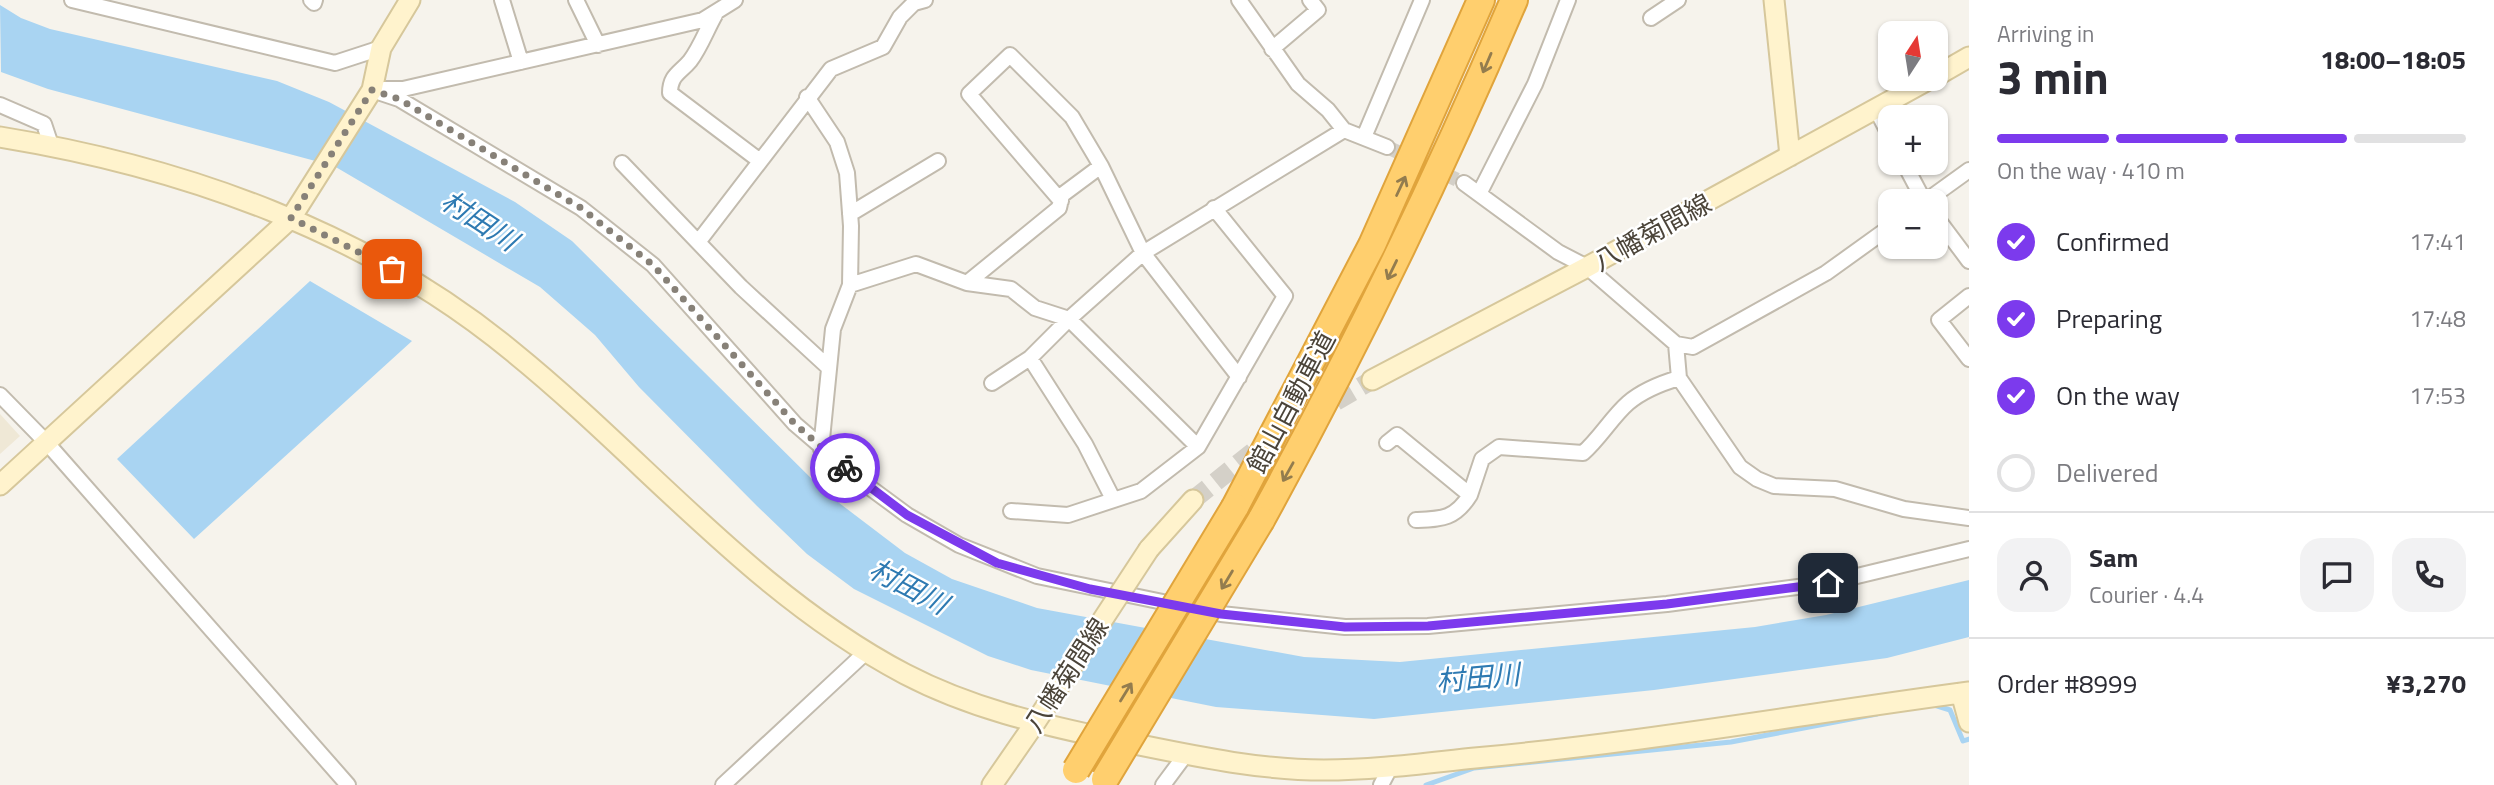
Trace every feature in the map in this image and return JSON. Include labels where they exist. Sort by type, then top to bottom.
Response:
[{"type":"highway","name":"館山自動車道","points":[[1072,778],[1235,508],[1372,245],[1481,0]]},
{"type":"highway","name":"館山自動車道","points":[[1103,782],[1261,520],[1348,359],[1398,257],[1514,0]]},
{"type":"street","points":[[72,0],[335,63],[381,48]]},
{"type":"street","points":[[0,485],[291,218],[372,90],[381,48],[410,0]]},
{"type":"street","points":[[502,0],[521,62]]},
{"type":"street","points":[[576,0],[598,45]]},
{"type":"street","points":[[372,90],[403,89],[704,20],[736,0]]},
{"type":"street","points":[[699,241],[831,69],[883,47],[900,17],[914,3],[925,0]]},
{"type":"street","points":[[1238,0],[1298,85],[1328,110],[1344,130],[1387,147]]},
{"type":"street","points":[[1272,49],[1318,10],[1310,0]]},
{"type":"street","points":[[1364,137],[1422,0]]},
{"type":"street","points":[[1480,192],[1535,84],[1568,0]]},
{"type":"street","points":[[1651,19],[1678,0]]},
{"type":"street","points":[[1774,0],[1790,156]]},
{"type":"street","points":[[715,14],[689,62],[677,71],[670,82],[670,93],[760,161]]},
{"type":"street","points":[[1061,201],[969,94],[1010,55],[1072,117],[1101,166],[1143,253],[1239,377]]},
{"type":"street","points":[[1948,69],[1969,57]]},
{"type":"street","points":[[372,90],[399,99],[581,208],[653,265],[795,424],[821,449],[907,515],[997,563],[1090,589],[1221,614],[1345,627],[1428,626],[1667,604],[1828,583],[1969,549]]},
{"type":"street","name":"八幡菊間線","points":[[1372,380],[1587,267],[1908,91]]},
{"type":"street","points":[[807,97],[837,142],[847,173],[850,214],[850,285],[833,329],[821,449]]},
{"type":"street","points":[[0,105],[44,124],[51,145]]},
{"type":"street","points":[[1876,109],[1878,113]]},
{"type":"street","points":[[992,383],[1030,358],[1143,253],[1344,130]]},
{"type":"street","points":[[0,137],[51,145],[179,177],[291,218],[409,279],[516,354],[765,582],[817,621],[866,652],[947,694],[1035,723],[1186,754],[1326,770],[1562,750],[1965,693],[1969,722]]},
{"type":"street","points":[[850,214],[938,161]]},
{"type":"street","points":[[622,163],[741,287],[828,367]]},
{"type":"street","points":[[967,282],[1059,208],[1062,195],[1101,166]]},
{"type":"street","points":[[1942,189],[1969,170]]},
{"type":"street","points":[[1464,183],[1480,192],[1558,252],[1587,267],[1676,344],[1693,346],[1705,340],[1826,273],[1878,236]]},
{"type":"street","points":[[1011,511],[1068,515],[1142,491],[1198,447],[1285,296],[1214,208]]},
{"type":"street","points":[[1948,233],[1969,261]]},
{"type":"street","points":[[850,285],[916,264],[967,282],[1011,289],[1035,308],[1069,319],[1198,447]]},
{"type":"street","points":[[1969,296],[1939,320],[1969,359]]},
{"type":"street","points":[[1676,344],[1679,378],[1740,467],[1757,480],[1774,486],[1835,489],[1904,509],[1969,518]]},
{"type":"street","points":[[1030,358],[1085,444],[1113,499]]},
{"type":"street","points":[[1416,520],[1448,519],[1461,509],[1470,495],[1482,459],[1499,447],[1583,453],[1601,437],[1628,403],[1660,384],[1679,378]]},
{"type":"street","points":[[0,395],[47,443],[348,785]]},
{"type":"street","points":[[1387,443],[1397,435],[1470,495]]},
{"type":"street","name":"八幡菊間線","points":[[992,785],[1149,549],[1193,500]]},
{"type":"street","points":[[723,785],[866,652]]},
{"type":"street","points":[[1163,785],[1186,754]]},
{"type":"street","points":[[1381,785],[1391,766]]},
{"type":"shaded area","points":[[0,414],[20,436],[0,454]]},
{"type":"water","name":"村田川","points":[[0,5],[21,18],[50,29],[277,81],[329,102],[515,202],[572,241],[826,493],[905,553],[952,579],[1037,608],[1304,657],[1400,662],[1755,627],[1826,615],[1969,580],[1969,637],[1887,658],[1654,690],[1374,719],[1216,707],[1031,670],[988,656],[854,589],[807,554],[757,506],[639,387],[595,335],[540,287],[334,166],[48,89],[1,72]]},
{"type":"water","points":[[310,281],[412,341],[194,539],[117,459]]},
{"type":"waterway","points":[[1931,704],[1950,710],[1963,741],[1969,739]]},
{"type":"waterway","points":[[1426,785],[1474,768],[1731,742],[1877,714]]},
{"type":"tunnel","points":[[1387,147],[1464,183]]},
{"type":"tunnel","points":[[1193,500],[1259,447],[1372,380]]},
{"type":"way so far","points":[[392,269],[291,218],[372,90],[399,99],[581,208],[653,265],[795,424],[845,468]]},
{"type":"route","points":[[845,468],[907,515],[997,563],[1090,589],[1221,614],[1345,627],[1428,626],[1667,604],[1828,583]]}]
